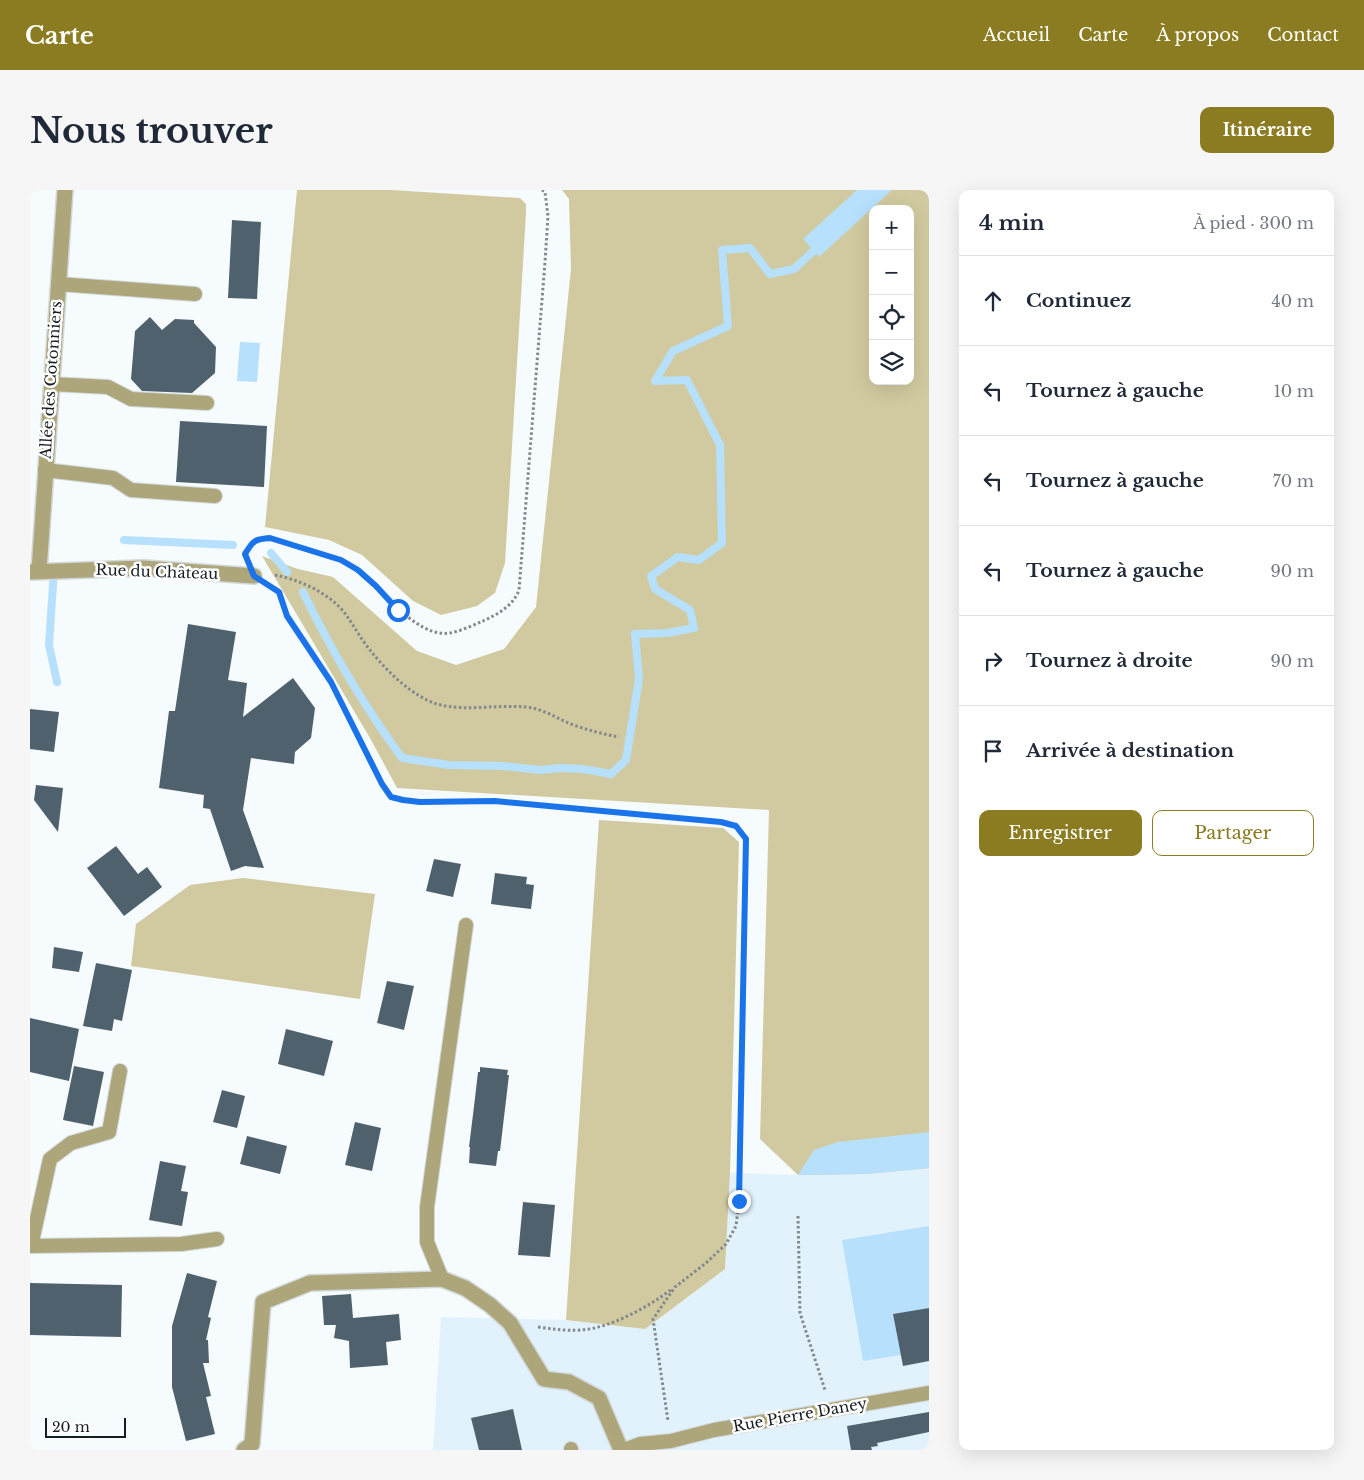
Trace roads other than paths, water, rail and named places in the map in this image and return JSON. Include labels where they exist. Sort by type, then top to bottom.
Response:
[{"type":"street","name":"Allée des Cotonniers","points":[[34,571],[45,470],[64,190]]},
{"type":"street","name":"Rue du Château","points":[[34,571],[143,568],[254,576]]},
{"type":"street","points":[[244,1450],[252,1444],[263,1302],[310,1283],[442,1279],[466,1288],[490,1305],[510,1323],[544,1380],[568,1382],[599,1398],[623,1450]]},
{"type":"lane","points":[[58,284],[195,294]]},
{"type":"lane","points":[[51,384],[108,387],[131,399],[207,403]]},
{"type":"lane","points":[[45,470],[113,478],[131,490],[215,496]]},
{"type":"lane","points":[[442,1279],[427,1242],[427,1207],[466,925]]},
{"type":"lane","points":[[120,1071],[109,1132],[71,1143],[50,1159],[30,1246],[181,1244],[217,1240]]},
{"type":"lane","name":"Rue Pierre Daney","points":[[623,1450],[640,1444],[671,1442],[714,1430],[929,1393]]},
{"type":"water","points":[[857,190],[892,190],[876,205],[869,205],[869,211],[819,257],[803,239]]},
{"type":"water","points":[[240,342],[260,343],[257,382],[237,381]]},
{"type":"water","points":[[929,1132],[929,1168],[867,1174],[798,1175],[814,1150],[838,1142]]},
{"type":"water","points":[[929,1226],[929,1308],[893,1314],[901,1355],[863,1361],[842,1240]]},
{"type":"waterway","points":[[303,592],[349,677],[374,718],[402,758],[449,765],[504,766],[540,770],[561,768],[583,769],[611,774],[626,760],[639,679],[635,634],[667,633],[694,628],[690,610],[655,589],[651,576],[678,557],[699,560],[722,543],[720,445],[687,380],[655,381],[673,351],[728,326],[722,250],[750,248],[770,274],[794,269],[820,245]]},
{"type":"waterway","points":[[124,540],[233,545]]},
{"type":"waterway","points":[[271,553],[287,572]]},
{"type":"waterway","points":[[54,570],[49,645],[57,682]]}]
